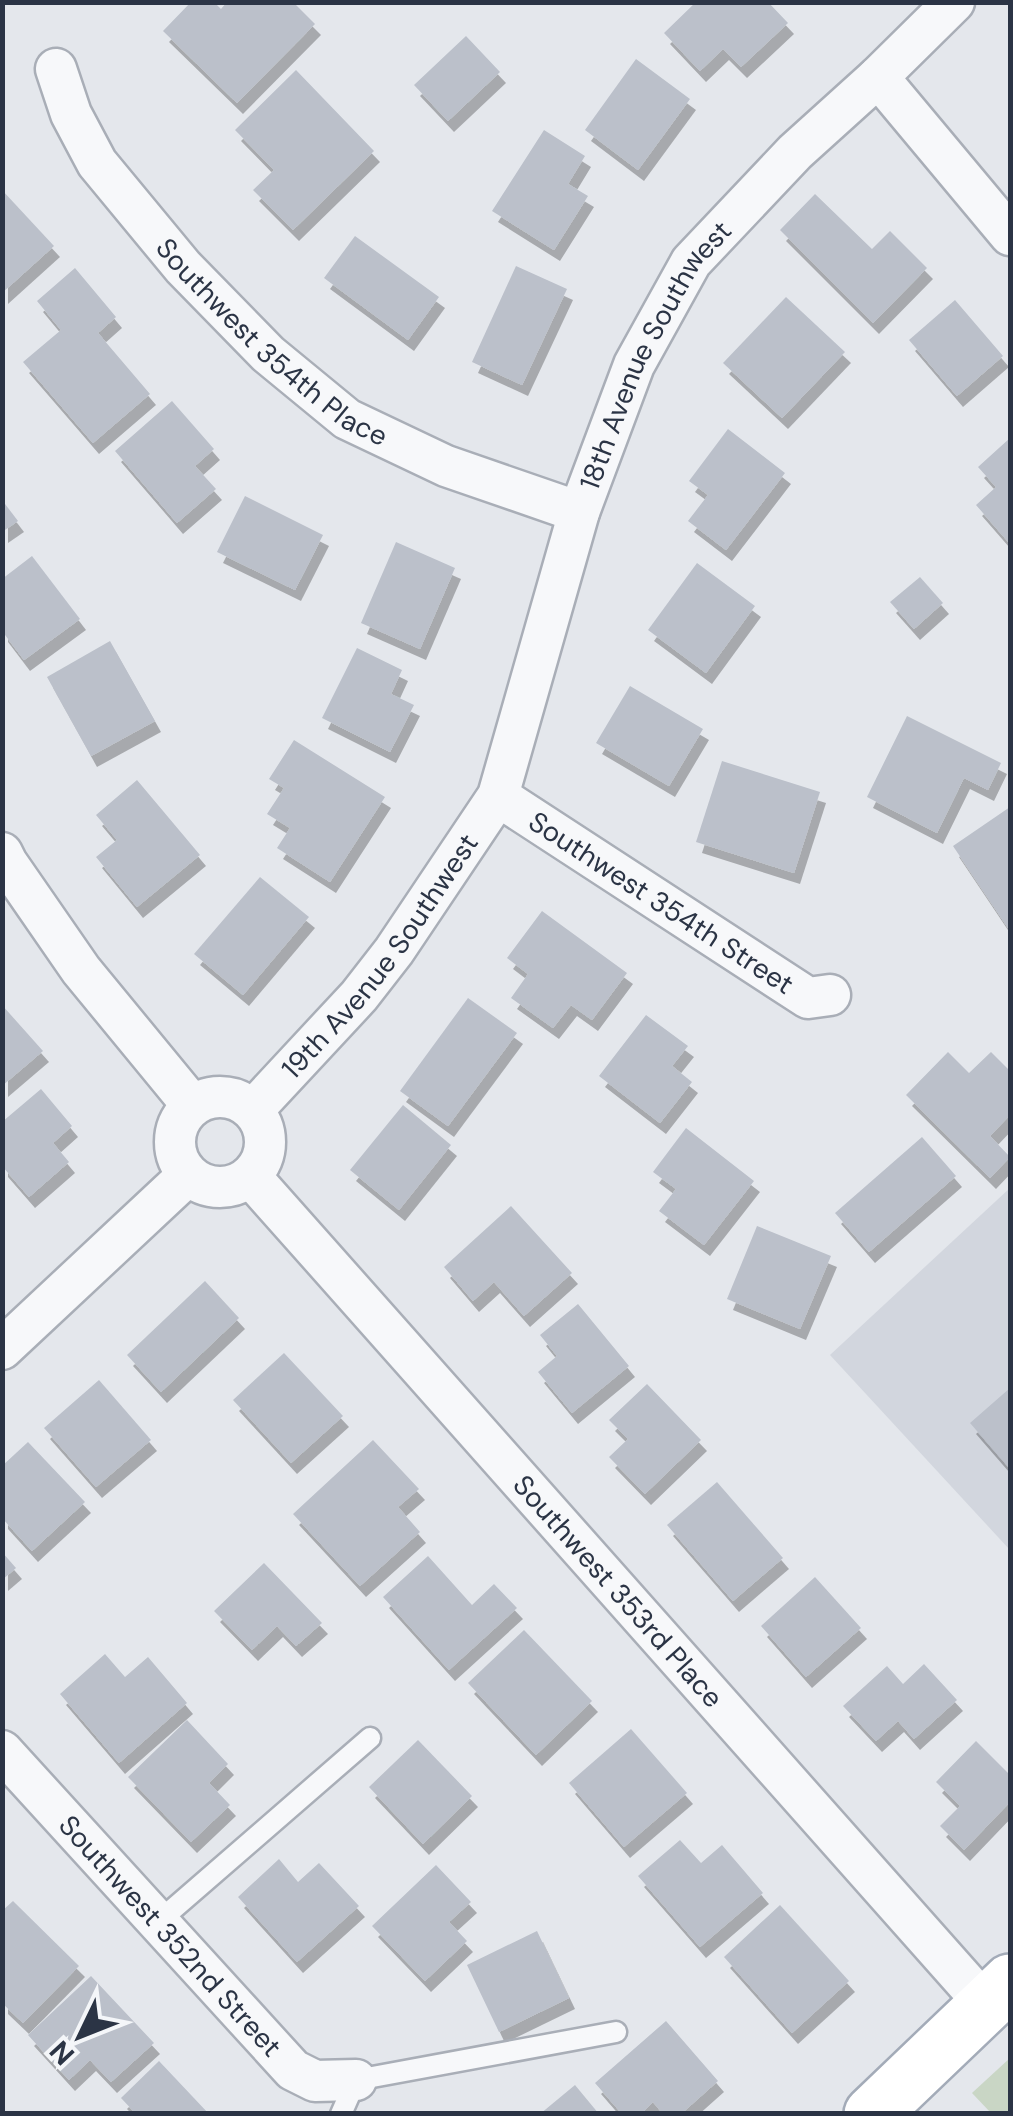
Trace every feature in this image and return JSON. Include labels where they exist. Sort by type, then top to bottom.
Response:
[{"type":"main road","points":[[872,2114],[998,1994]]},
{"type":"street","name":"18th Avenue Southwest","points":[[498,796],[579,512],[634,364],[690,262],[795,152],[954,2]]},
{"type":"street","name":"Southwest 354th Place","points":[[56,69],[71,114],[97,163],[182,268],[268,354],[347,418],[446,466],[579,512]]},
{"type":"street","points":[[878,77],[1010,235]]},
{"type":"street","name":"Southwest 354th Street","points":[[498,796],[808,998],[830,995]]},
{"type":"street","name":"19th Avenue Southwest","points":[[253,1110],[359,996],[394,951],[498,796]]},
{"type":"street","points":[[2,853],[82,970],[192,1105]]},
{"type":"street","points":[[221,1096],[240,1100],[253,1110],[264,1133],[264,1150],[250,1176],[234,1186],[219,1189],[188,1175],[177,1158],[175,1140],[177,1126],[192,1105],[221,1096]]},
{"type":"street","points":[[2,1349],[188,1175]]},
{"type":"street","name":"Southwest 353rd Place","points":[[250,1176],[998,1994]]},
{"type":"street","name":"Southwest 352nd Street","points":[[2,1752],[293,2070],[349,2097]]},
{"type":"lane","points":[[158,1922],[370,1738]]},
{"type":"lane","points":[[349,2097],[616,2032]]},
{"type":"shaded area","points":[[1010,1188],[1010,1550],[830,1355]]},
{"type":"green space","points":[[1010,2058],[1010,2113],[991,2113],[972,2093]]},
{"type":"building","points":[[191,2],[214,2],[221,9],[227,2],[293,2],[315,24],[237,103],[163,31]]},
{"type":"building","points":[[696,2],[768,2],[788,23],[741,67],[723,49],[700,71],[664,33]]},
{"type":"building","points":[[466,36],[500,72],[448,121],[414,85]]},
{"type":"building","points":[[636,59],[690,99],[638,170],[585,130]]},
{"type":"building","points":[[296,70],[374,151],[293,230],[253,190],[274,170],[235,130]]},
{"type":"building","points":[[544,130],[585,156],[568,184],[588,196],[554,250],[492,211]]},
{"type":"building","points":[[2,190],[54,246],[2,293]]},
{"type":"building","points":[[815,194],[872,249],[890,231],[927,268],[873,323],[780,230]]},
{"type":"building","points":[[355,236],[439,297],[408,340],[324,278]]},
{"type":"building","points":[[516,266],[567,289],[522,385],[472,362]]},
{"type":"building","points":[[75,268],[116,317],[98,333],[150,394],[93,443],[23,362],[61,330],[37,301]]},
{"type":"building","points":[[786,297],[845,352],[782,418],[723,363]]},
{"type":"building","points":[[955,300],[1003,356],[957,396],[909,340]]},
{"type":"building","points":[[172,401],[214,449],[195,466],[216,489],[177,523],[115,451]]},
{"type":"building","points":[[728,429],[785,473],[726,550],[688,521],[708,495],[689,481]]},
{"type":"building","points":[[1010,438],[1010,544],[976,505],[996,487],[978,467]]},
{"type":"building","points":[[245,496],[323,535],[295,590],[217,552]]},
{"type":"building","points":[[2,500],[18,521],[2,532]]},
{"type":"building","points":[[396,542],[455,568],[420,649],[361,623]]},
{"type":"building","points":[[32,556],[80,619],[24,660],[2,631],[2,579]]},
{"type":"building","points":[[697,563],[755,606],[706,673],[648,630]]},
{"type":"building","points":[[920,577],[943,603],[914,629],[890,602]]},
{"type":"building","points":[[110,641],[155,721],[91,756],[47,677]]},
{"type":"building","points":[[357,648],[402,670],[391,694],[414,705],[390,752],[322,718]]},
{"type":"building","points":[[630,686],[703,729],[669,786],[596,743]]},
{"type":"building","points":[[907,716],[1001,763],[988,790],[964,778],[937,833],[867,797]]},
{"type":"building","points":[[294,740],[385,797],[330,882],[277,848],[290,828],[267,814],[284,788],[269,779]]},
{"type":"building","points":[[722,761],[820,792],[794,873],[696,842]]},
{"type":"building","points":[[137,780],[200,855],[137,907],[96,857],[117,840],[96,815]]},
{"type":"building","points":[[1010,807],[1010,926],[1008,928],[953,846]]},
{"type":"building","points":[[260,877],[309,917],[243,995],[194,954]]},
{"type":"building","points":[[542,911],[627,973],[592,1020],[571,1005],[553,1028],[511,998],[528,974],[507,958]]},
{"type":"building","points":[[468,998],[517,1033],[448,1126],[400,1091]]},
{"type":"building","points":[[2,1005],[43,1051],[2,1086]]},
{"type":"building","points":[[646,1015],[688,1046],[672,1066],[692,1082],[660,1123],[599,1076]]},
{"type":"building","points":[[948,1052],[969,1073],[991,1052],[1010,1071],[1010,1115],[990,1136],[1010,1157],[990,1178],[906,1095]]},
{"type":"building","points":[[41,1089],[72,1126],[53,1143],[69,1162],[29,1197],[2,1166],[2,1122]]},
{"type":"building","points":[[403,1105],[451,1145],[399,1210],[350,1170]]},
{"type":"building","points":[[686,1128],[754,1181],[704,1245],[659,1211],[676,1189],[653,1172]]},
{"type":"building","points":[[922,1137],[956,1176],[869,1252],[835,1213]]},
{"type":"building","points":[[511,1206],[572,1273],[524,1316],[494,1282],[473,1301],[444,1267]]},
{"type":"building","points":[[757,1226],[831,1256],[800,1329],[727,1299]]},
{"type":"building","points":[[205,1281],[239,1318],[161,1392],[127,1355]]},
{"type":"building","points":[[578,1304],[629,1366],[572,1413],[538,1372],[557,1356],[540,1335]]},
{"type":"building","points":[[284,1353],[343,1416],[291,1463],[233,1400]]},
{"type":"building","points":[[99,1380],[151,1440],[96,1487],[44,1428]]},
{"type":"building","points":[[647,1384],[701,1440],[645,1494],[609,1457],[628,1439],[609,1420]]},
{"type":"building","points":[[1010,1388],[1010,1469],[970,1423]]},
{"type":"building","points":[[373,1440],[419,1489],[398,1507],[420,1532],[360,1586],[293,1514]]},
{"type":"building","points":[[28,1442],[85,1502],[32,1551],[2,1518],[2,1466]]},
{"type":"building","points":[[717,1482],[783,1558],[733,1601],[667,1525]]},
{"type":"building","points":[[2,1552],[16,1568],[2,1580]]},
{"type":"building","points":[[428,1556],[472,1605],[494,1584],[517,1608],[449,1670],[383,1597]]},
{"type":"building","points":[[264,1563],[322,1623],[296,1646],[277,1626],[252,1650],[214,1611]]},
{"type":"building","points":[[815,1577],[861,1628],[806,1677],[761,1626]]},
{"type":"building","points":[[524,1630],[592,1701],[536,1755],[468,1683]]},
{"type":"building","points":[[105,1654],[125,1677],[148,1657],[187,1703],[119,1763],[60,1694]]},
{"type":"building","points":[[924,1664],[957,1700],[914,1739],[898,1721],[876,1741],[843,1706],[887,1666],[903,1684]]},
{"type":"building","points":[[187,1720],[228,1764],[209,1783],[230,1805],[191,1842],[128,1777]]},
{"type":"building","points":[[631,1729],[687,1793],[624,1847],[569,1783]]},
{"type":"building","points":[[418,1740],[472,1796],[423,1844],[369,1787]]},
{"type":"building","points":[[976,1741],[1010,1775],[1010,1802],[964,1850],[940,1826],[960,1806],[936,1782]]},
{"type":"building","points":[[680,1840],[701,1863],[722,1845],[763,1893],[700,1947],[638,1876]]},
{"type":"building","points":[[279,1859],[298,1882],[319,1863],[359,1906],[297,1962],[238,1897]]},
{"type":"building","points":[[436,1865],[471,1902],[449,1922],[467,1941],[425,1981],[372,1926]]},
{"type":"building","points":[[13,1901],[79,1966],[23,2023],[2,2003],[2,1911]]},
{"type":"building","points":[[780,1905],[849,1981],[792,2033],[724,1957]]},
{"type":"building","points":[[537,1931],[569,1998],[499,2032],[467,1965]]},
{"type":"building","points":[[91,1976],[154,2043],[111,2082],[90,2060],[69,2080],[28,2035]]},
{"type":"building","points":[[666,2021],[718,2081],[681,2114],[663,2114],[653,2102],[641,2114],[622,2114],[595,2083]]},
{"type":"building","points":[[159,2061],[209,2114],[136,2114],[121,2098]]},
{"type":"building","points":[[575,2085],[599,2114],[540,2114]]}]
